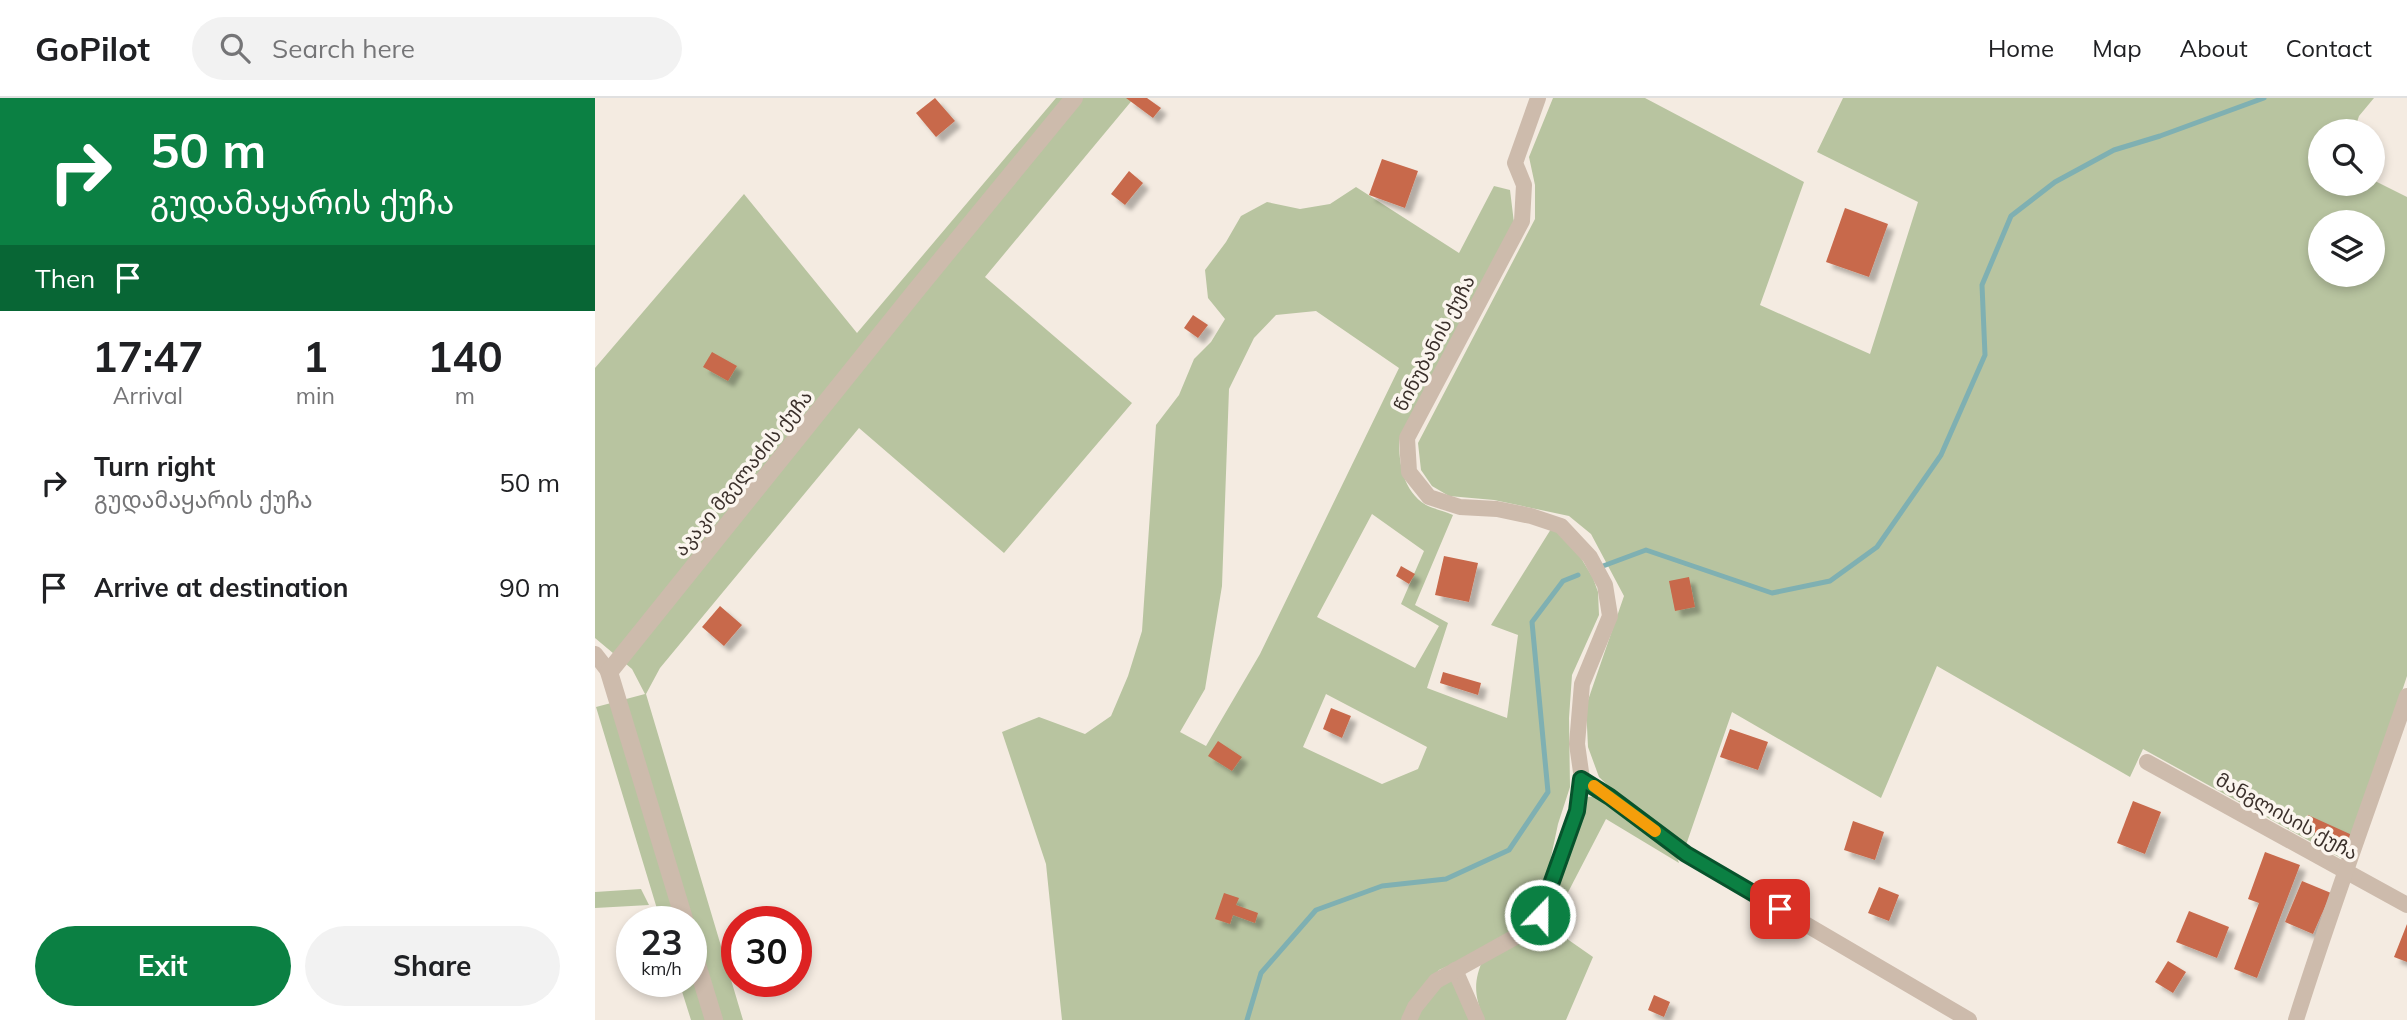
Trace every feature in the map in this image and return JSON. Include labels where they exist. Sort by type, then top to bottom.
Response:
[{"type":"street","name":"აკაკი მგელაძის ქუჩა","points":[[609,672],[1074,98]]},
{"type":"street","name":"წინუბანის ქუჩა","points":[[1409,1020],[1415,1007],[1436,981],[1526,931],[1540,915],[1577,811],[1581,779],[1577,744],[1582,684],[1610,616],[1605,586],[1590,557],[1561,526],[1531,516],[1497,509],[1460,507],[1429,497],[1409,472],[1407,439],[1522,221],[1524,185],[1515,163],[1538,98]]},
{"type":"street","points":[[595,654],[609,672],[680,906]]},
{"type":"street","points":[[2296,1020],[2311,967],[2407,695]]},
{"type":"street","name":"მანგლისის ქუჩა","points":[[2147,762],[2346,874],[2407,905]]},
{"type":"street","points":[[1581,779],[1610,797],[1686,854],[1969,1020]]},
{"type":"street","points":[[1455,970],[1477,1020]]},
{"type":"street","points":[[707,997],[714,1020]]},
{"type":"green space","points":[[1056,98],[1134,98],[985,277],[1132,403],[1004,553],[859,428],[660,668],[646,694],[721,946],[721,997],[736,997],[743,1020],[691,1020],[684,997],[707,997],[707,906],[656,906],[596,707],[645,694],[632,669],[595,638],[595,368],[744,194],[857,333]]},
{"type":"green space","points":[[1553,98],[1645,98],[1804,182],[1760,305],[1870,354],[1918,202],[1817,152],[1843,98],[2374,98],[2358,119],[2308,119],[2308,196],[2385,196],[2385,186],[2407,197],[2407,676],[2346,861],[2143,749],[2130,777],[1937,666],[1881,798],[1732,712],[1686,845],[1620,797],[1599,777],[1588,747],[1586,706],[1624,596],[1591,534],[1569,516],[1494,500],[1449,496],[1432,486],[1421,470],[1418,443],[1535,219],[1535,185],[1529,157]]},
{"type":"green space","points":[[1494,186],[1510,190],[1514,223],[1399,440],[1401,467],[1412,492],[1426,505],[1453,515],[1415,605],[1448,623],[1427,688],[1507,718],[1518,635],[1491,625],[1551,529],[1562,535],[1578,553],[1598,592],[1599,615],[1572,675],[1569,718],[1570,787],[1558,824],[1544,890],[1534,912],[1515,930],[1439,970],[1420,990],[1403,1020],[1062,1020],[1046,864],[1002,732],[1039,717],[1085,734],[1111,716],[1128,676],[1142,631],[1156,425],[1179,395],[1194,359],[1211,342],[1225,319],[1208,298],[1205,270],[1241,216],[1267,202],[1300,209],[1330,204],[1356,187],[1459,253]],"holes":[[[1316,311],[1399,368],[1260,654],[1206,746],[1180,732],[1205,689],[1222,586],[1229,389],[1254,338],[1276,315]],[[1372,514],[1424,551],[1401,604],[1439,626],[1415,668],[1317,617]],[[1326,694],[1427,747],[1418,769],[1382,784],[1303,747]]]},
{"type":"green space","points":[[1601,796],[1677,857],[1679,863],[1606,819],[1550,927],[1593,957],[1566,1020],[1484,1020],[1476,988],[1484,957],[1533,935],[1587,797]]},
{"type":"green space","points":[[641,889],[649,905],[595,908],[595,892]]},
{"type":"green space","points":[[1452,979],[1471,1020],[1415,1020],[1438,987]]},
{"type":"building","points":[[935,98],[955,121],[936,137],[916,113]]},
{"type":"building","points":[[1126,98],[1147,98],[1161,108],[1153,118]]},
{"type":"building","points":[[1382,159],[1418,171],[1405,208],[1369,195]]},
{"type":"building","points":[[1129,171],[1143,183],[1125,205],[1111,194]]},
{"type":"building","points":[[1845,208],[1888,224],[1869,277],[1826,262]]},
{"type":"building","points":[[1193,315],[1208,325],[1198,338],[1184,328]]},
{"type":"building","points":[[712,352],[737,366],[728,381],[703,367]]},
{"type":"building","points":[[1444,556],[1478,563],[1469,602],[1435,595]]},
{"type":"building","points":[[1401,566],[1415,574],[1409,584],[1396,576]]},
{"type":"building","points":[[1689,577],[1695,607],[1675,611],[1669,581]]},
{"type":"building","points":[[720,606],[742,625],[724,646],[702,627]]},
{"type":"building","points":[[1443,672],[1481,683],[1478,695],[1440,683]]},
{"type":"building","points":[[1331,708],[1351,716],[1342,738],[1323,729]]},
{"type":"building","points":[[1730,729],[1768,742],[1758,770],[1720,757]]},
{"type":"building","points":[[1218,741],[1242,757],[1232,771],[1208,756]]},
{"type":"building","points":[[2133,801],[2161,812],[2145,854],[2117,843]]},
{"type":"building","points":[[2308,815],[2352,835],[2346,848],[2303,827]]},
{"type":"building","points":[[1853,821],[1884,832],[1875,860],[1844,850]]},
{"type":"building","points":[[2265,852],[2300,865],[2257,978],[2234,969],[2259,903],[2248,899]]},
{"type":"building","points":[[2302,881],[2331,893],[2313,934],[2285,922]]},
{"type":"building","points":[[1879,887],[1899,895],[1889,921],[1868,913]]},
{"type":"building","points":[[1224,893],[1239,898],[1236,905],[1258,913],[1255,923],[1233,915],[1230,924],[1215,919]]},
{"type":"building","points":[[2189,911],[2229,927],[2217,958],[2176,942]]},
{"type":"building","points":[[2407,924],[2407,962],[2394,957]]},
{"type":"building","points":[[2168,961],[2186,972],[2173,993],[2155,982]]},
{"type":"building","points":[[1654,995],[1670,1002],[1664,1017],[1648,1010]]},
{"type":"waterway","points":[[1603,566],[1646,550],[1772,593],[1830,581],[1877,547],[1941,455],[1985,355],[1982,285],[2011,216],[2055,182],[2114,150],[2264,98]]},
{"type":"waterway","points":[[1247,1020],[1261,973],[1316,910],[1382,886],[1446,879],[1509,850],[1548,792],[1532,622],[1563,581],[1578,575]]},
{"type":"slow traffic","points":[[1594,786],[1655,831]]},
{"type":"route","points":[[1540,915],[1577,811],[1581,779],[1610,797],[1686,854],[1780,909]]}]
